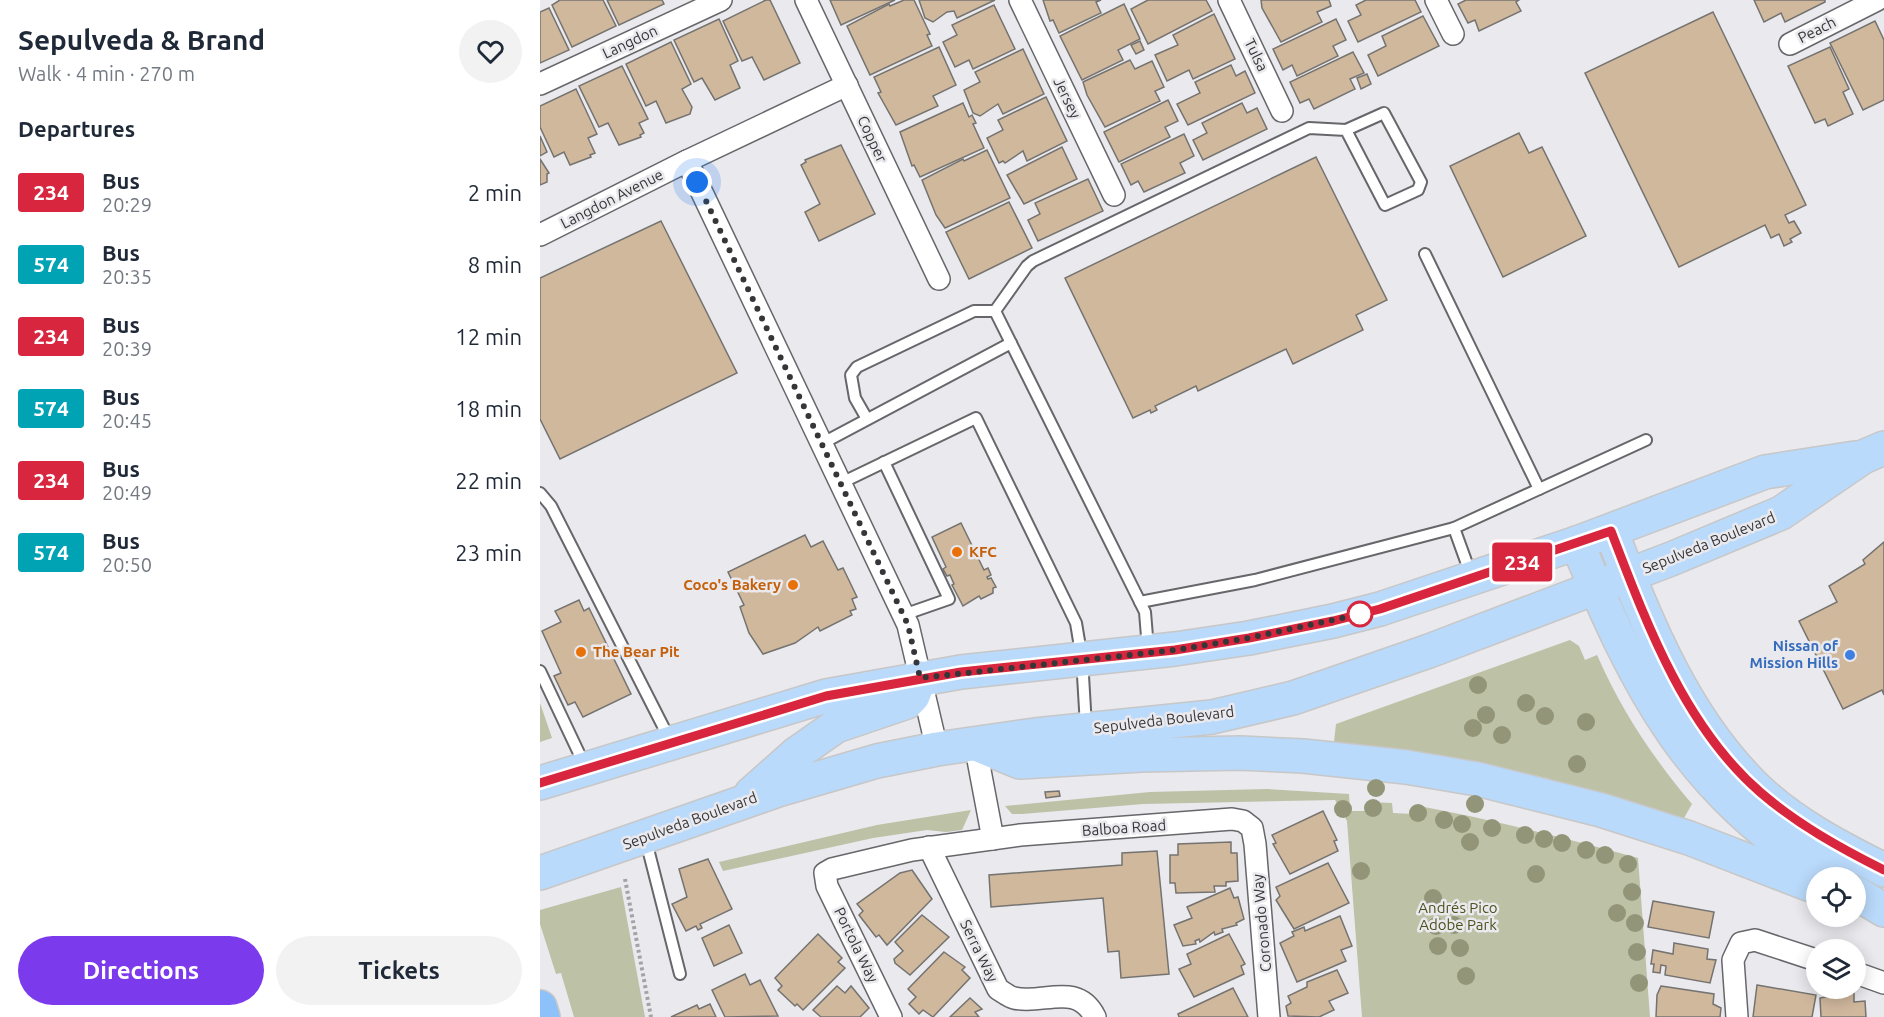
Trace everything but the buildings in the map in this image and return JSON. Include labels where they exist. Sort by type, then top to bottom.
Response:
[{"type":"highway","points":[[540,1006],[543,1017]]},
{"type":"main road","name":"Sepulveda Boulevard","points":[[540,783],[826,696],[920,678],[1249,638],[1333,621],[1380,609],[1473,579],[1611,531],[1765,472],[1873,452]]},
{"type":"main road","name":"Sepulveda Boulevard","points":[[540,873],[843,770],[937,749],[1087,729],[1212,717],[1283,700],[1429,651],[1628,576],[1781,513],[1873,452]]},
{"type":"main road","points":[[1611,531],[1628,576],[1685,699],[1733,763],[1759,791],[1806,827],[1884,870]]},
{"type":"main road","points":[[1577,543],[1630,664],[1671,732],[1713,786],[1762,831],[1814,867]]},
{"type":"main road","points":[[741,803],[796,754],[836,726],[907,702],[913,696],[920,678]]},
{"type":"main road","points":[[975,744],[1020,762],[1141,755],[1240,753],[1303,756],[1406,767],[1477,779],[1601,810],[1689,838],[1806,883]]},
{"type":"main road","points":[[1866,899],[1884,911]]},
{"type":"main road","points":[[1866,905],[1884,911]]},
{"type":"street","name":"Langdon","points":[[540,84],[721,0]]},
{"type":"street","name":"Copper","points":[[806,0],[939,279]]},
{"type":"street","name":"Jersey","points":[[1020,0],[1114,195]]},
{"type":"street","name":"Tulsa","points":[[1229,0],[1282,111]]},
{"type":"street","points":[[1436,0],[1453,34]]},
{"type":"street","name":"Peach","points":[[1790,44],[1854,5],[1877,0]]},
{"type":"street","name":"Langdon Avenue","points":[[540,235],[687,161],[847,85]]},
{"type":"street","points":[[687,161],[903,615],[912,638],[937,749]]},
{"type":"street","points":[[975,744],[993,839]]},
{"type":"street","name":"Balboa Road","points":[[825,873],[832,869],[928,847],[993,839],[1232,819],[1243,821],[1252,828]]},
{"type":"street","name":"Coronado Way","points":[[1252,828],[1269,1017]]},
{"type":"street","name":"Serra Way","points":[[928,847],[998,989],[1014,998],[1067,995],[1082,1002],[1095,1017]]},
{"type":"street","name":"Portola Way","points":[[825,873],[827,886],[891,1017]]},
{"type":"street","points":[[1737,1017],[1733,960],[1741,943],[1755,940],[1806,957]]},
{"type":"street","points":[[1866,977],[1884,983]]},
{"type":"lane","points":[[995,311],[1026,266],[1033,261],[1309,128],[1346,130],[1384,112],[1421,182],[1418,190],[1384,205],[1346,130]]},
{"type":"lane","points":[[1425,254],[1539,489]]},
{"type":"lane","points":[[867,419],[855,399],[850,375],[857,367],[974,311],[995,311]]},
{"type":"lane","points":[[995,311],[1140,602],[1146,620],[1148,652]]},
{"type":"lane","points":[[821,444],[1011,343]]},
{"type":"lane","points":[[839,484],[976,418],[1076,623],[1082,659],[1087,729]]},
{"type":"lane","points":[[1140,602],[1256,579],[1454,528],[1646,440]]},
{"type":"lane","points":[[884,462],[949,599],[903,615]]},
{"type":"lane","points":[[540,493],[551,506],[672,743]]},
{"type":"lane","points":[[1454,528],[1473,579]]},
{"type":"lane","points":[[540,671],[586,769]]},
{"type":"lane","points":[[646,837],[680,975]]},
{"type":"path","points":[[625,879],[651,1017]]},
{"type":"green space","points":[[1570,640],[1579,646],[1585,660],[1597,655],[1616,695],[1639,733],[1692,804],[1684,818],[1550,779],[1491,765],[1334,742],[1336,724]]},
{"type":"green space","points":[[540,703],[552,738],[540,742]]},
{"type":"green space","name":"Andrés Pico Adobe Park","points":[[1267,789],[1349,794],[1350,811],[1368,811],[1369,802],[1392,803],[1393,813],[1413,814],[1414,805],[1527,829],[1638,858],[1650,1017],[1362,1017],[1347,821],[1335,800],[1143,804],[1022,814],[1012,814],[1005,806],[1150,792]]},
{"type":"green space","points":[[971,810],[962,830],[946,832],[927,830],[873,838],[723,871],[719,862],[877,825]]},
{"type":"green space","points":[[621,887],[645,1017],[574,1017],[561,973],[556,974],[540,924],[540,910]]},
{"type":"bus line","name":"234","points":[[540,783],[826,696],[961,672],[1175,650],[1333,621],[1380,609],[1473,579],[1611,531],[1641,607],[1685,699],[1733,763],[1759,791],[1806,827],[1853,855],[1884,870]]},
{"type":"place","name":"KFC","points":[[957,552]]},
{"type":"place","name":"Coco's Bakery","points":[[793,585]]},
{"type":"place","name":"The Bear Pit","points":[[581,652]]},
{"type":"place","name":"Nissan of Mission Hills","points":[[1850,655]]},
{"type":"route","points":[[697,182],[908,625],[920,678],[1175,650],[1249,638],[1365,613],[1360,614]]}]
